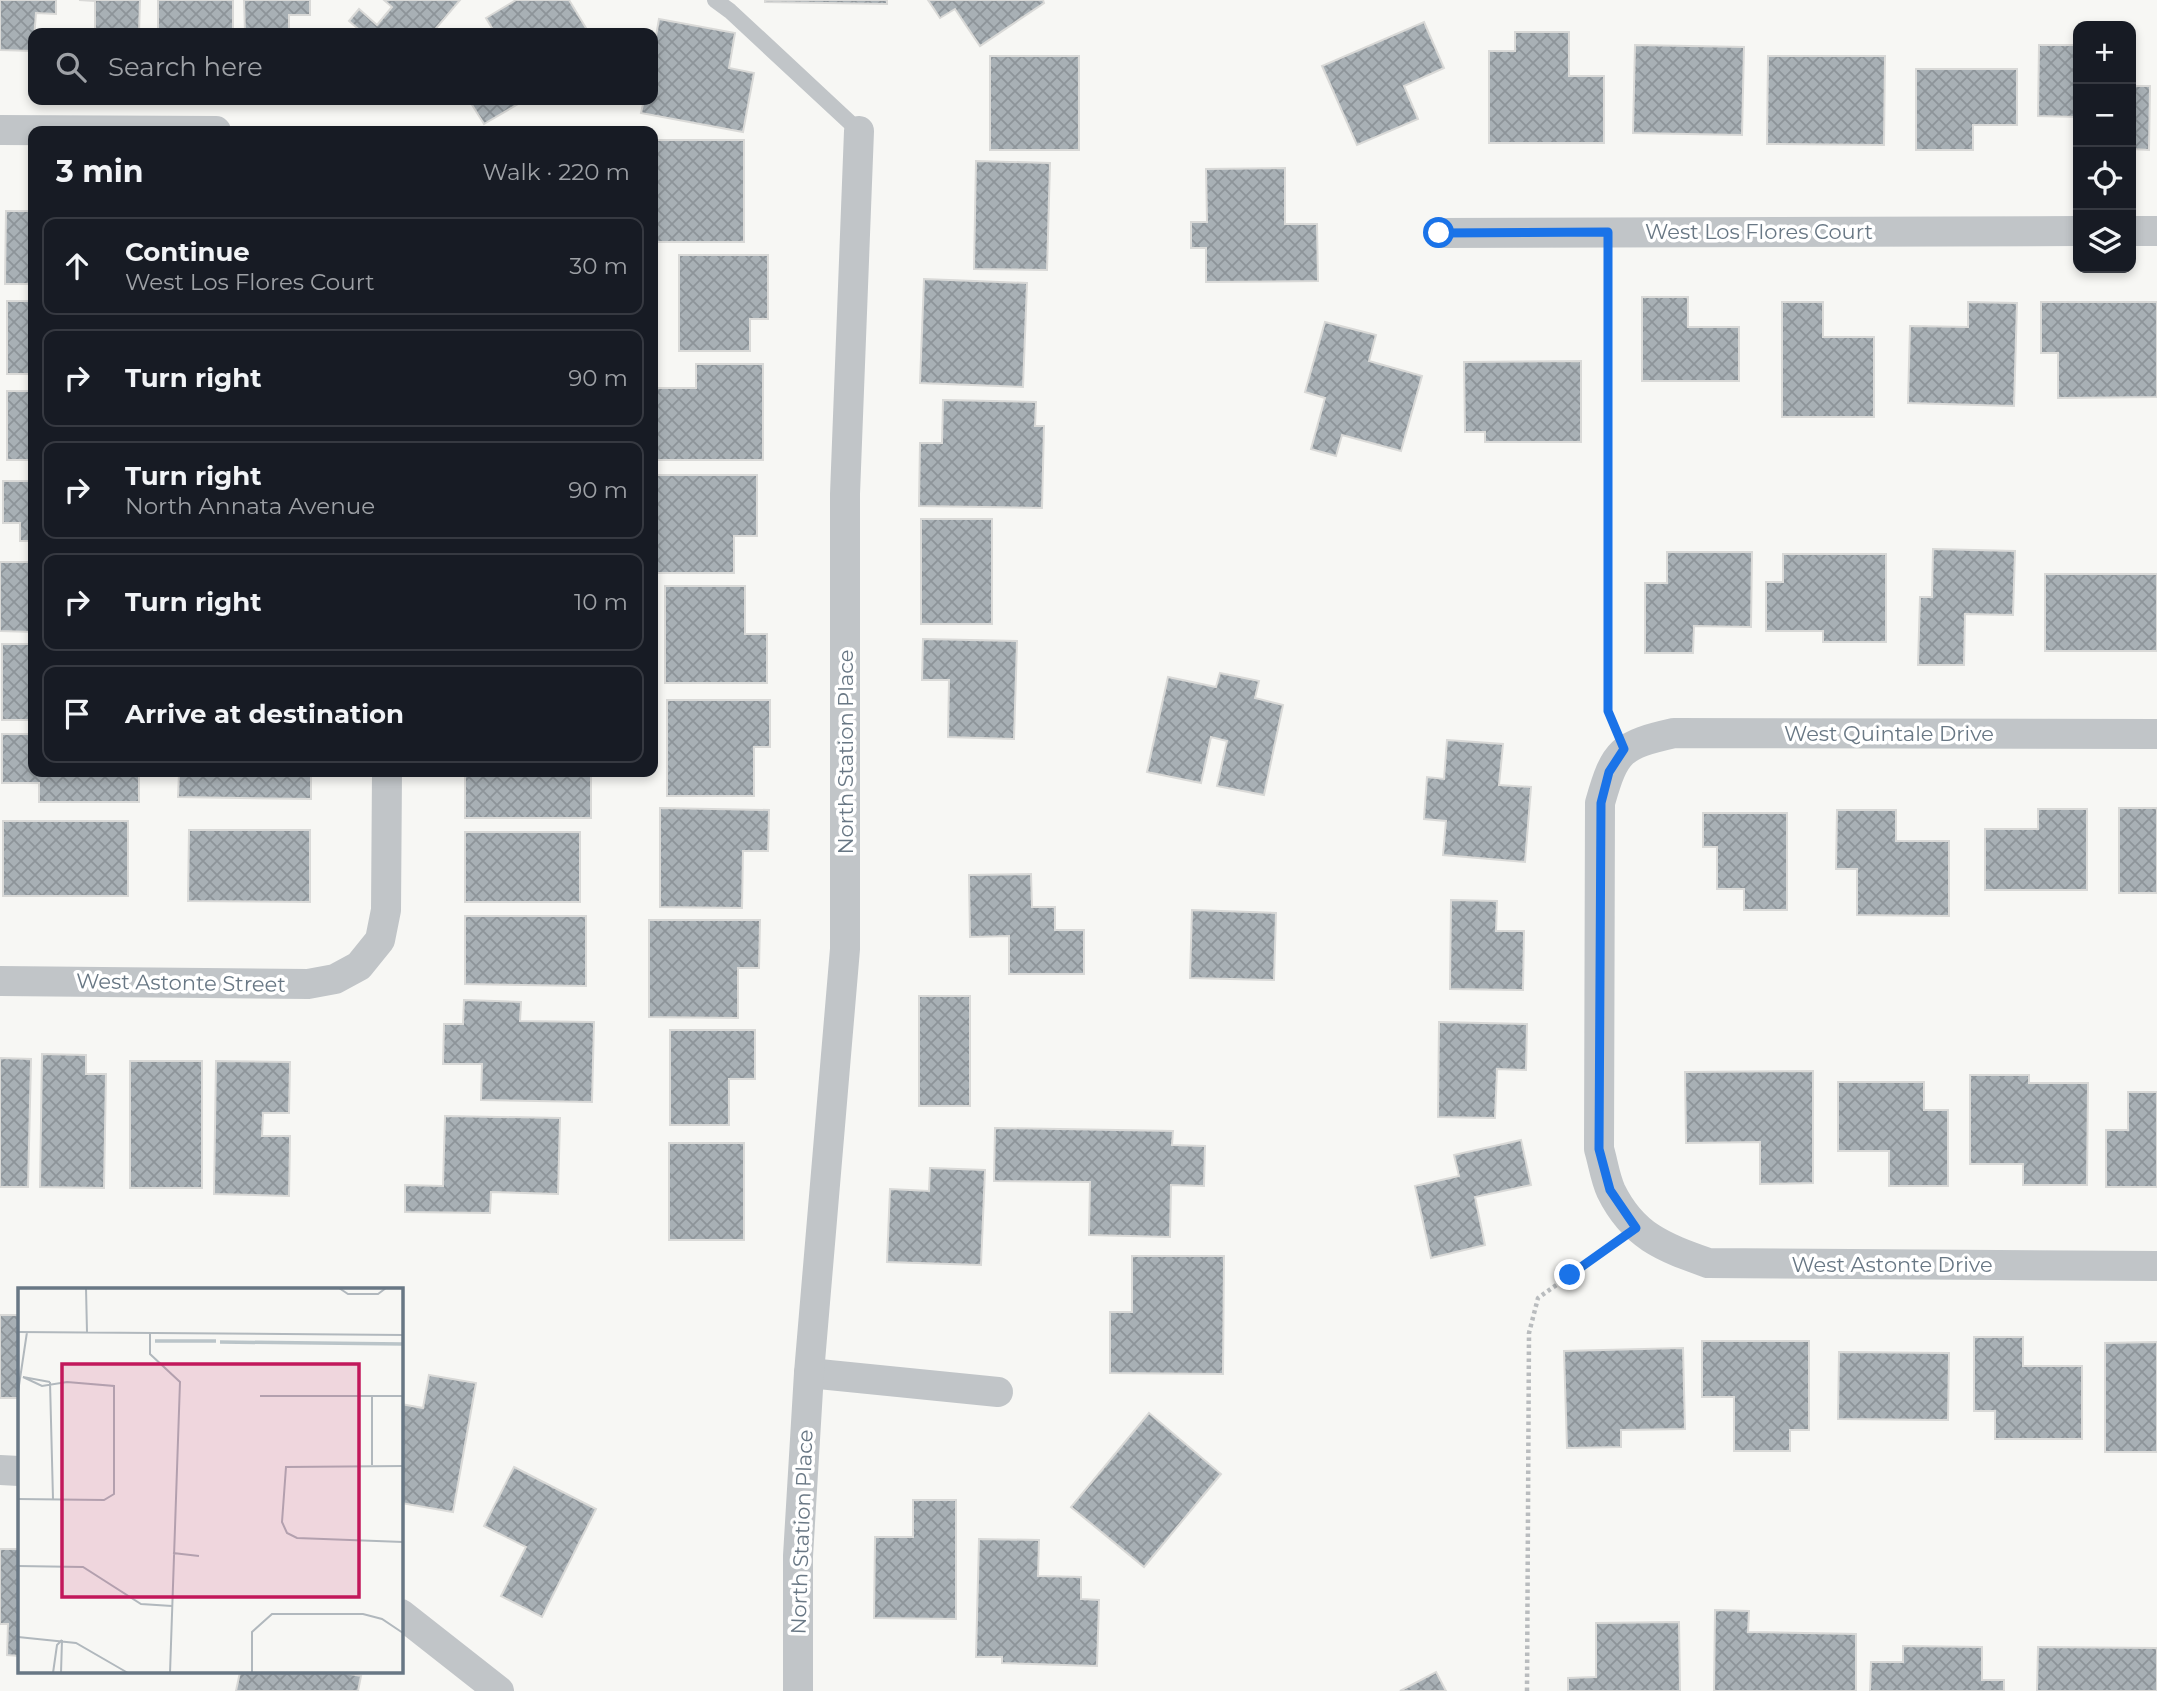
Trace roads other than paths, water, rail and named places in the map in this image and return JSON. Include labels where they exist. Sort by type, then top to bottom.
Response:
[{"type":"street","points":[[0,130],[28,130]]},
{"type":"street","name":"North Station Place","points":[[798,1691],[798,1556],[809,1373],[845,949],[845,494],[859,131]]},
{"type":"street","name":"West Los Flores Court","points":[[1439,233],[2073,231]]},
{"type":"street","points":[[2136,231],[2157,231]]},
{"type":"street","name":"West Quintale Drive","points":[[1636,1228],[1610,1190],[1599,1149],[1601,803],[1609,772],[1624,749],[1674,733],[2157,734]]},
{"type":"street","name":"West Astonte Street","points":[[0,981],[308,984],[335,979],[359,966],[380,940],[386,910],[387,777]]},
{"type":"street","name":"West Astonte Drive","points":[[1636,1228],[1668,1249],[1708,1263],[2157,1266]]},
{"type":"street","points":[[809,1373],[998,1392]]},
{"type":"street","points":[[0,1471],[18,1471]]},
{"type":"street","points":[[402,1615],[499,1691]]},
{"type":"lane","points":[[715,0],[859,131]]}]
